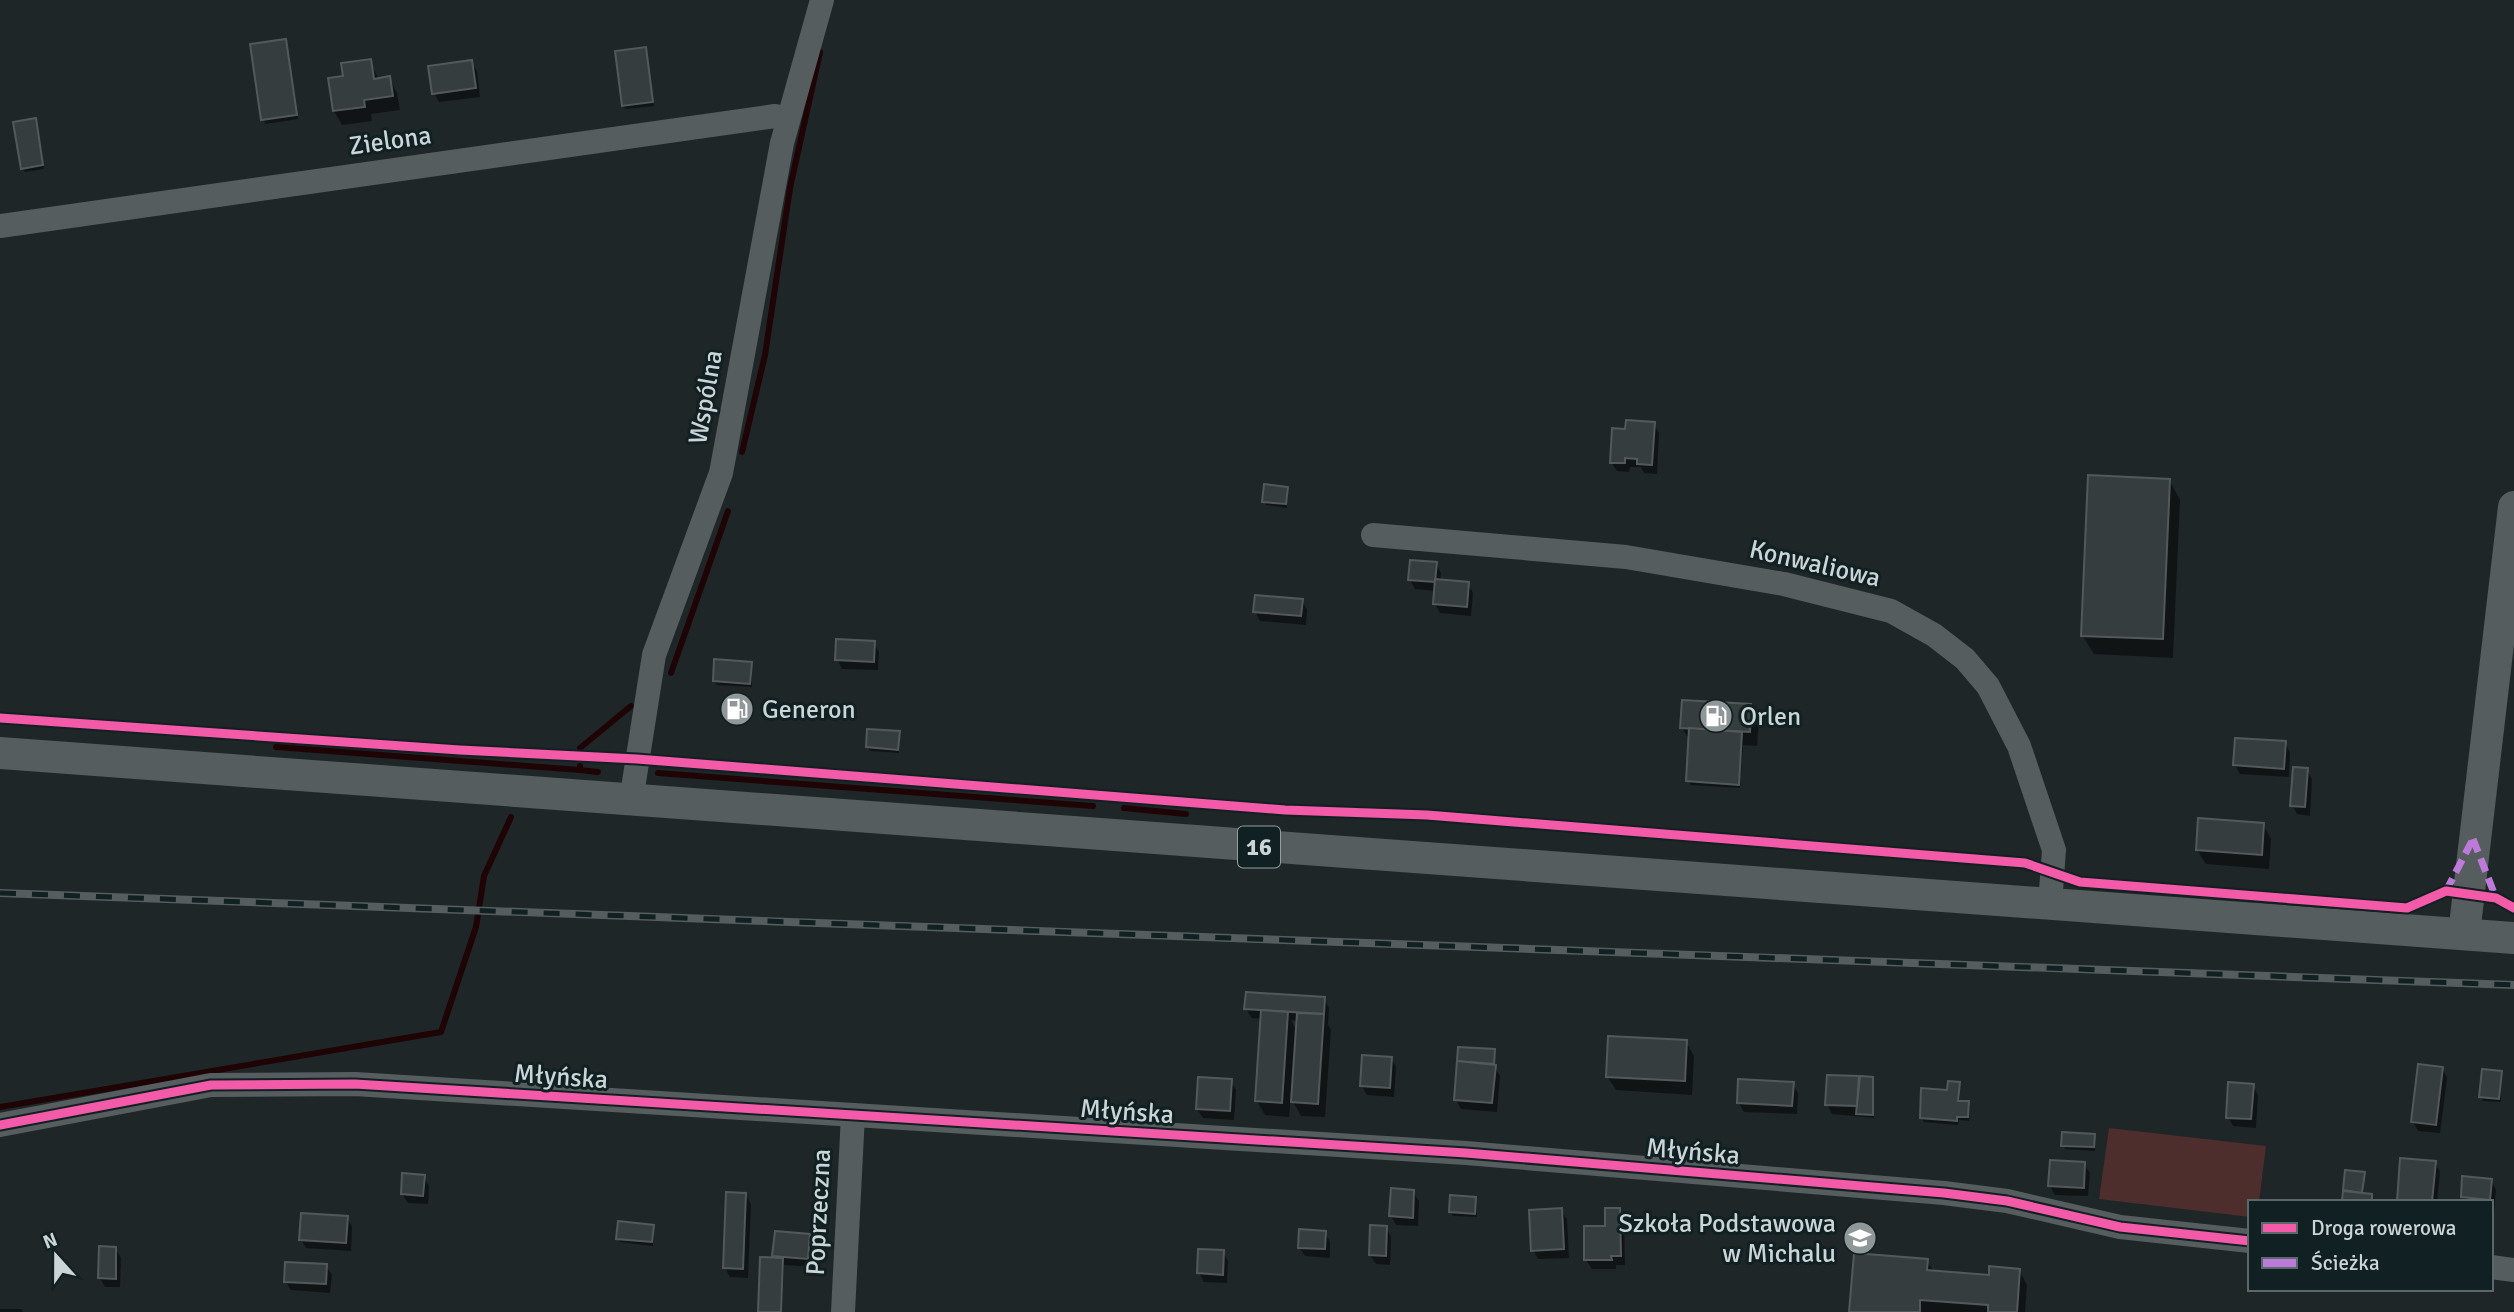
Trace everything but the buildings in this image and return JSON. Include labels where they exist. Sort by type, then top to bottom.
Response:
[{"type":"main road","points":[[2464,934],[2514,507]]},
{"type":"main road","name":"16","points":[[0,753],[2514,938]]},
{"type":"street","name":"Wspólna","points":[[631,801],[654,655],[721,473],[788,119],[822,0]]},
{"type":"street","name":"Zielona","points":[[0,226],[775,116],[788,119]]},
{"type":"street","name":"Konwaliowa","points":[[1373,535],[1626,557],[1784,584],[1891,611],[1923,629],[1965,659],[1988,686],[2019,746],[2054,850],[2050,904]]},
{"type":"street","name":"Młyńska","points":[[0,1125],[224,1084],[355,1084],[1466,1153],[1944,1193],[2007,1201],[2120,1227],[2248,1241]]},
{"type":"street","name":"Poprzeczna","points":[[843,1312],[853,1115]]},
{"type":"street","points":[[2493,1267],[2514,1269]]},
{"type":"shaded area","points":[[2109,1128],[2266,1146],[2259,1200],[2248,1200],[2248,1217],[2099,1199]]},
{"type":"waterway","points":[[742,452],[765,355],[790,188],[820,52]]},
{"type":"waterway","points":[[671,673],[728,511]]},
{"type":"waterway","points":[[580,748],[631,706]]},
{"type":"waterway","points":[[276,747],[580,770],[580,766]]},
{"type":"waterway","points":[[580,770],[598,772]]},
{"type":"waterway","points":[[658,773],[1093,806]]},
{"type":"waterway","points":[[1124,808],[1186,814]]},
{"type":"waterway","points":[[0,1107],[441,1032],[476,927],[484,876],[511,817]]},
{"type":"railway","points":[[0,893],[2514,985]]},
{"type":"marked path","points":[[2473,839],[2496,898]]},
{"type":"marked path","points":[[2446,891],[2473,839]]},
{"type":"cycle path","points":[[0,718],[460,750],[637,759],[1285,810],[1427,815],[2025,863],[2080,882],[2407,908],[2446,891],[2496,898],[2514,908]]},
{"type":"cycle path","points":[[0,1125],[211,1085],[355,1084],[1466,1153],[1944,1193],[2007,1201],[2120,1227],[2248,1241]]},
{"type":"place","name":"Generon","points":[[737,709]]},
{"type":"place","name":"Orlen","points":[[1716,716]]},
{"type":"place","name":"Szkoła Podstawowa w Michalu","points":[[1860,1238]]}]
